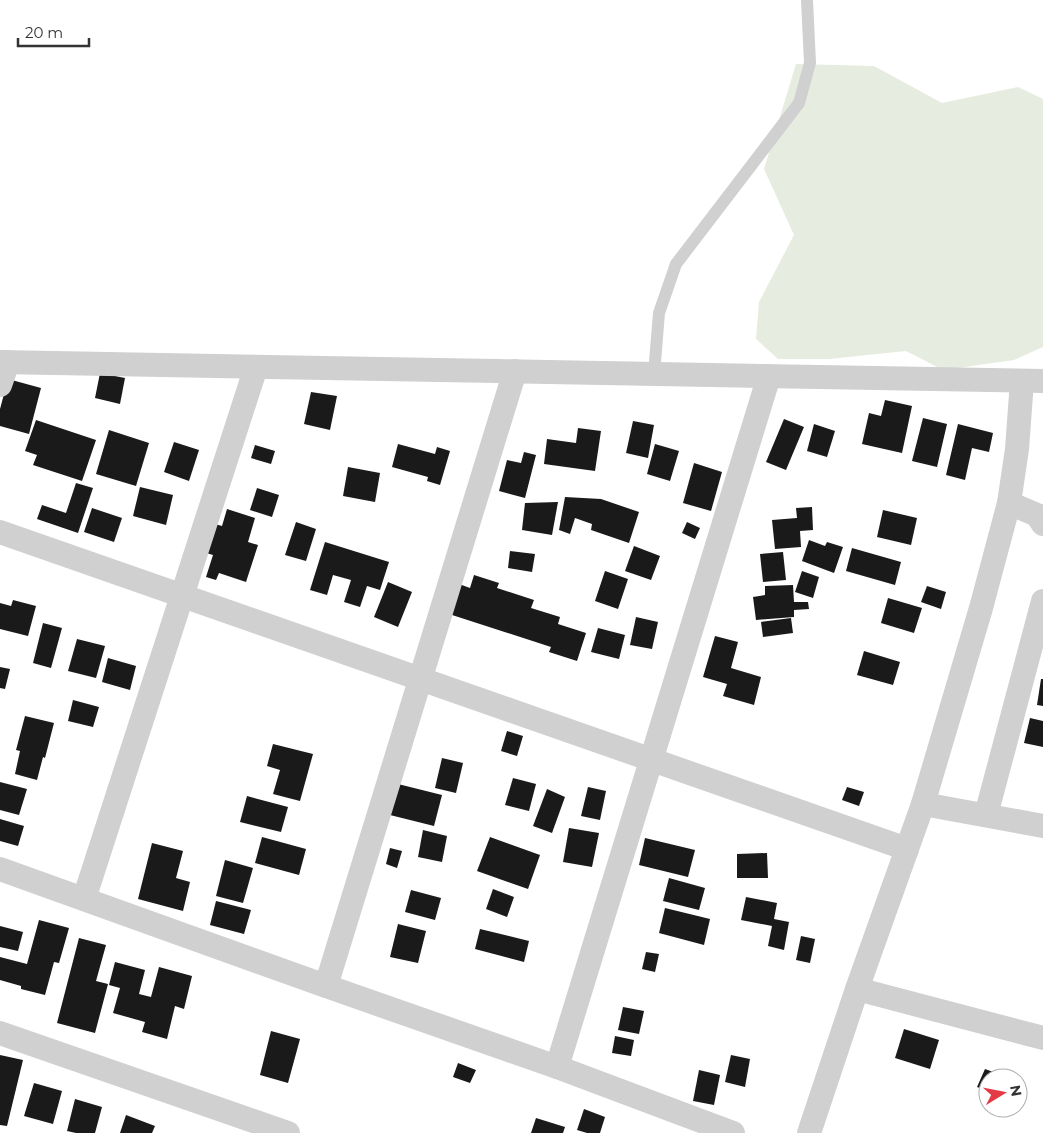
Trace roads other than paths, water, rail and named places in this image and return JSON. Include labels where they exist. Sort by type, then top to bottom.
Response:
[{"type":"street","points":[[0,385],[4,362],[1032,381],[1017,449],[1009,503],[981,608],[923,804],[857,989],[809,1133]]},
{"type":"street","points":[[84,899],[256,367]]},
{"type":"street","points":[[326,986],[515,371]]},
{"type":"street","points":[[557,1067],[770,376]]},
{"type":"street","points":[[1009,503],[1037,515],[1043,524]]},
{"type":"street","points":[[0,532],[907,849]]},
{"type":"street","points":[[986,815],[1043,601]]},
{"type":"street","points":[[923,804],[1043,826]]},
{"type":"street","points":[[0,869],[557,1067],[733,1133]]},
{"type":"street","points":[[857,989],[1043,1038]]},
{"type":"street","points":[[0,1033],[288,1133]]},
{"type":"lane","points":[[654,374],[659,313],[676,264],[798,103],[810,63],[807,0]]}]
